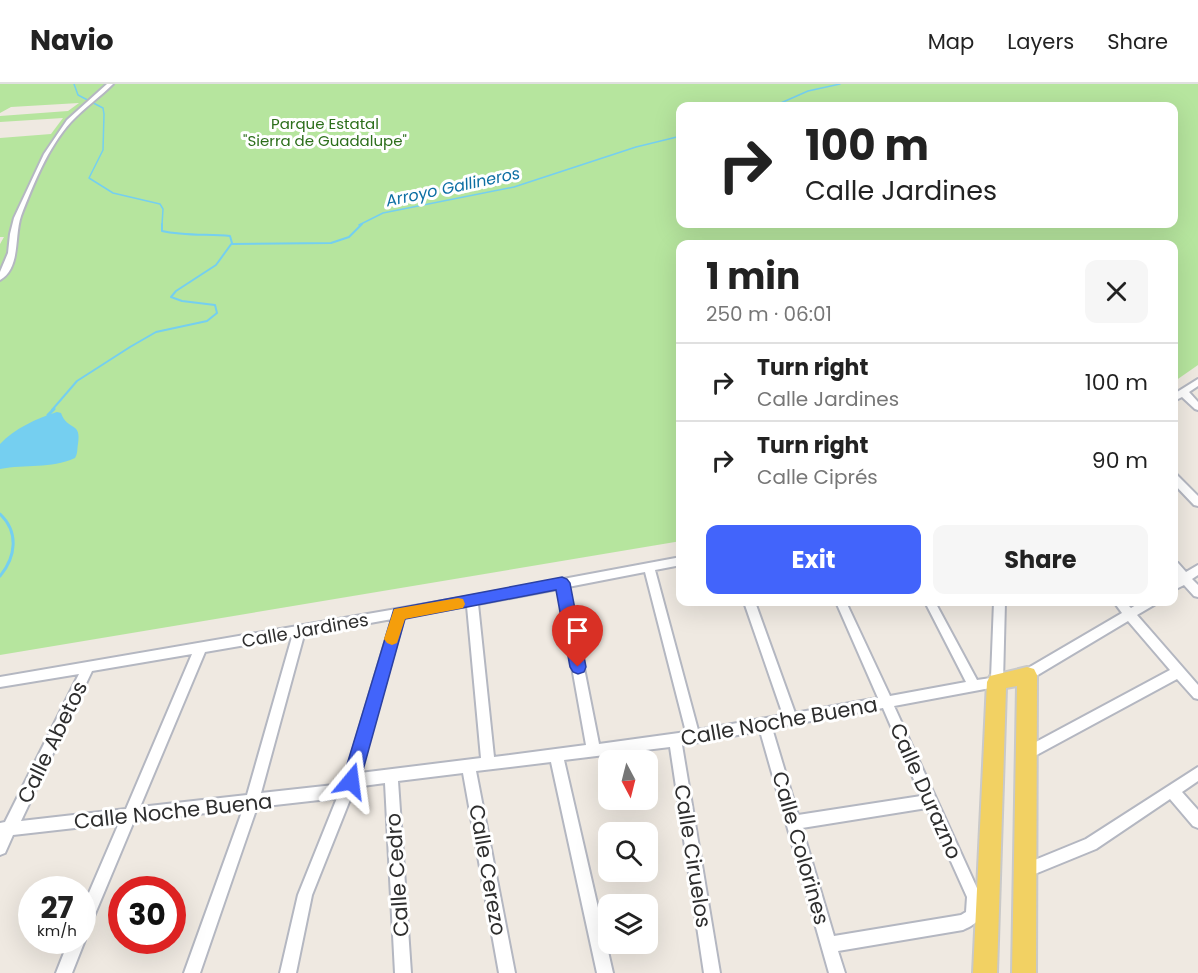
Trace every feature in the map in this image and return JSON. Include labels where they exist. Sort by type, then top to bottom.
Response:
[{"type":"main road","name":"Calle Noche Buena","points":[[997,681],[1027,675]]},
{"type":"main road","points":[[1024,973],[1027,675]]},
{"type":"main road","points":[[985,973],[997,681]]},
{"type":"street","points":[[0,278],[9,266],[14,252],[16,220],[51,148],[69,121],[110,84]]},
{"type":"street","points":[[1178,396],[1198,382]]},
{"type":"street","points":[[1184,392],[1198,407]]},
{"type":"street","points":[[1178,481],[1198,502]]},
{"type":"street","name":"Calle Jardines","points":[[2,685],[88,667],[472,601],[676,562]]},
{"type":"street","points":[[649,567],[693,735]]},
{"type":"street","points":[[1178,583],[1198,569]]},
{"type":"street","points":[[1178,571],[1198,593]]},
{"type":"street","points":[[562,583],[594,751]]},
{"type":"street","points":[[472,601],[488,764]]},
{"type":"street","points":[[750,606],[791,718]]},
{"type":"street","name":"Calle Durazno","points":[[830,945],[963,922],[973,916],[974,897],[843,606]]},
{"type":"street","points":[[932,606],[974,686]]},
{"type":"street","points":[[997,681],[1000,606]]},
{"type":"street","points":[[1122,606],[1198,694]]},
{"type":"street","name":"Calle Noche Buena","points":[[1027,675],[1144,606]]},
{"type":"street","points":[[288,973],[305,895],[349,786],[399,614]]},
{"type":"street","points":[[192,973],[252,802],[299,631]]},
{"type":"street","points":[[96,895],[201,647]]},
{"type":"street","name":"Calle Abetos","points":[[0,848],[5,830],[88,667]]},
{"type":"street","points":[[1026,754],[1178,672]]},
{"type":"street","name":"Calle Noche Buena","points":[[5,830],[252,802],[349,786],[391,776],[675,740],[997,681]]},
{"type":"street","name":"Calle Colorines","points":[[764,723],[795,822],[837,973]]},
{"type":"street","name":"Calle Ciruelos","points":[[675,740],[712,973]]},
{"type":"street","points":[[556,755],[605,973]]},
{"type":"street","name":"Calle Cerezo","points":[[469,767],[507,973]]},
{"type":"street","points":[[1025,871],[1091,844],[1173,792],[1198,773]]},
{"type":"street","name":"Calle Cedro","points":[[391,776],[403,973]]},
{"type":"street","points":[[1173,792],[1198,821]]},
{"type":"street","points":[[795,822],[932,801]]},
{"type":"street","points":[[64,973],[71,954]]},
{"type":"green space","name":"Parque Estatal \"Sierra de Guadalupe\"","points":[[0,84],[1198,84],[1198,365],[1178,379],[1178,240],[676,240],[676,542],[0,655],[0,244],[4,237],[0,237],[0,138],[51,134],[63,118],[0,122],[0,116],[68,111],[79,103],[11,107],[0,113]]},
{"type":"water","points":[[57,412],[61,413],[78,432],[75,458],[56,464],[0,469],[0,444],[26,425]]},
{"type":"waterway","points":[[74,84],[78,95],[103,108],[104,114],[103,150],[89,178],[113,193],[160,204],[163,209],[162,225]]},
{"type":"waterway","name":"Arroyo Gallineros","points":[[783,102],[808,91],[840,84]]},
{"type":"waterway","name":"Arroyo Gallineros","points":[[359,225],[383,213],[514,187],[636,147],[676,137]]},
{"type":"waterway","name":"Arroyo Gallineros","points":[[232,244],[331,243],[349,237],[362,224]]},
{"type":"waterway","points":[[52,410],[77,381],[130,347],[156,332],[207,321],[217,313],[215,305],[182,301],[171,297],[176,291],[216,265],[232,243],[230,236],[170,233],[162,231],[162,225]]},
{"type":"waterway","points":[[48,415],[54,409]]},
{"type":"waterway","points":[[0,514],[13,537],[12,553],[0,576]]},
{"type":"slow traffic","points":[[392,639],[399,614],[458,604]]},
{"type":"route","points":[[351,781],[399,614],[562,583],[578,667]]}]
